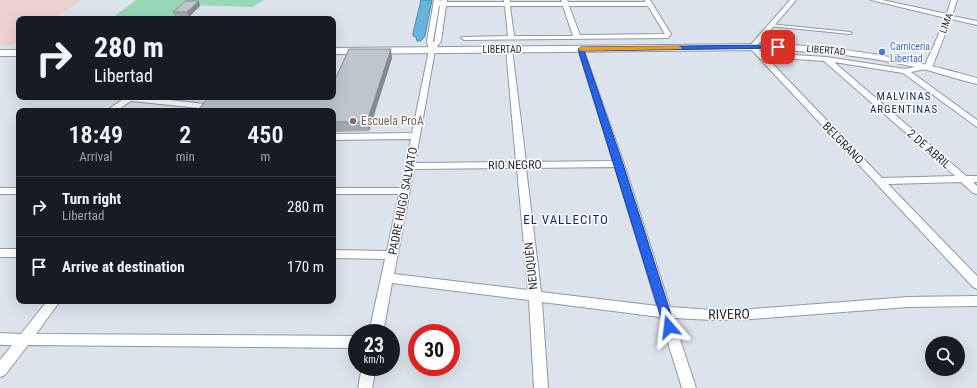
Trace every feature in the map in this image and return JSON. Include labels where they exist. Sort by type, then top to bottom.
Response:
[{"type":"main road","name":"LIBERTAD","points":[[336,51],[431,45],[509,49],[808,48],[840,51],[895,60],[977,81]]},
{"type":"main road","points":[[0,53],[16,53]]},
{"type":"street","points":[[752,47],[793,0]]},
{"type":"street","points":[[874,0],[977,23]]},
{"type":"street","name":"LIMA","points":[[926,67],[954,0]]},
{"type":"street","points":[[440,2],[648,2],[668,35],[659,37],[464,38]]},
{"type":"street","name":"PADRE HUGO SALVATO","points":[[378,324],[416,136],[431,45],[438,41],[440,2]]},
{"type":"street","points":[[507,2],[511,38]]},
{"type":"street","points":[[565,2],[577,37]]},
{"type":"street","name":"BELGRANO","points":[[752,47],[977,284]]},
{"type":"street","name":"NEUQUÉN","points":[[509,49],[535,296],[541,388]]},
{"type":"street","points":[[581,49],[619,164],[688,388]]},
{"type":"street","points":[[760,55],[826,59],[905,71],[926,67]]},
{"type":"street","name":"2 DE ABRIL","points":[[826,59],[977,191]]},
{"type":"street","points":[[905,71],[977,124]]},
{"type":"street","points":[[115,108],[127,100]]},
{"type":"street","points":[[149,100],[205,106],[203,108]]},
{"type":"street","points":[[336,137],[416,136]]},
{"type":"street","name":"RIO NEGRO","points":[[410,166],[619,164]]},
{"type":"street","points":[[879,180],[977,179]]},
{"type":"street","points":[[0,191],[16,191]]},
{"type":"street","points":[[336,191],[405,191]]},
{"type":"street","points":[[0,253],[16,252]]},
{"type":"street","points":[[336,254],[392,255]]},
{"type":"street","name":"RIVERO","points":[[388,278],[665,312],[713,315],[752,314],[908,302],[977,301]]},
{"type":"street","points":[[0,371],[52,304]]},
{"type":"street","points":[[0,339],[348,342]]},
{"type":"street","points":[[365,388],[367,376]]},
{"type":"lane","points":[[770,25],[850,33]]},
{"type":"shaded area","points":[[0,0],[82,0],[58,16],[16,16],[16,43],[13,45],[0,45]]},
{"type":"green space","points":[[136,0],[264,0],[253,7],[186,5],[173,16],[115,16]]},
{"type":"water","points":[[421,0],[432,0],[425,36],[421,41],[417,41],[416,37],[413,36],[413,33]]},
{"type":"building","points":[[185,1],[199,1],[187,12],[173,12]]},
{"type":"building","points":[[349,49],[391,49],[367,122],[336,122],[336,108],[200,108],[206,100],[336,100],[336,77]]},
{"type":"slow traffic","points":[[581,49],[679,48]]},
{"type":"place","name":"Carnicería Libertad","points":[[882,52]]},
{"type":"place","name":"Escuela ProA","points":[[353,121]]},
{"type":"district","name":"MALVINAS ARGENTINAS","points":[[904,102]]},
{"type":"district","name":"EL VALLECITO","points":[[566,219]]},
{"type":"route","points":[[669,327],[619,164],[581,49],[778,47]]}]
